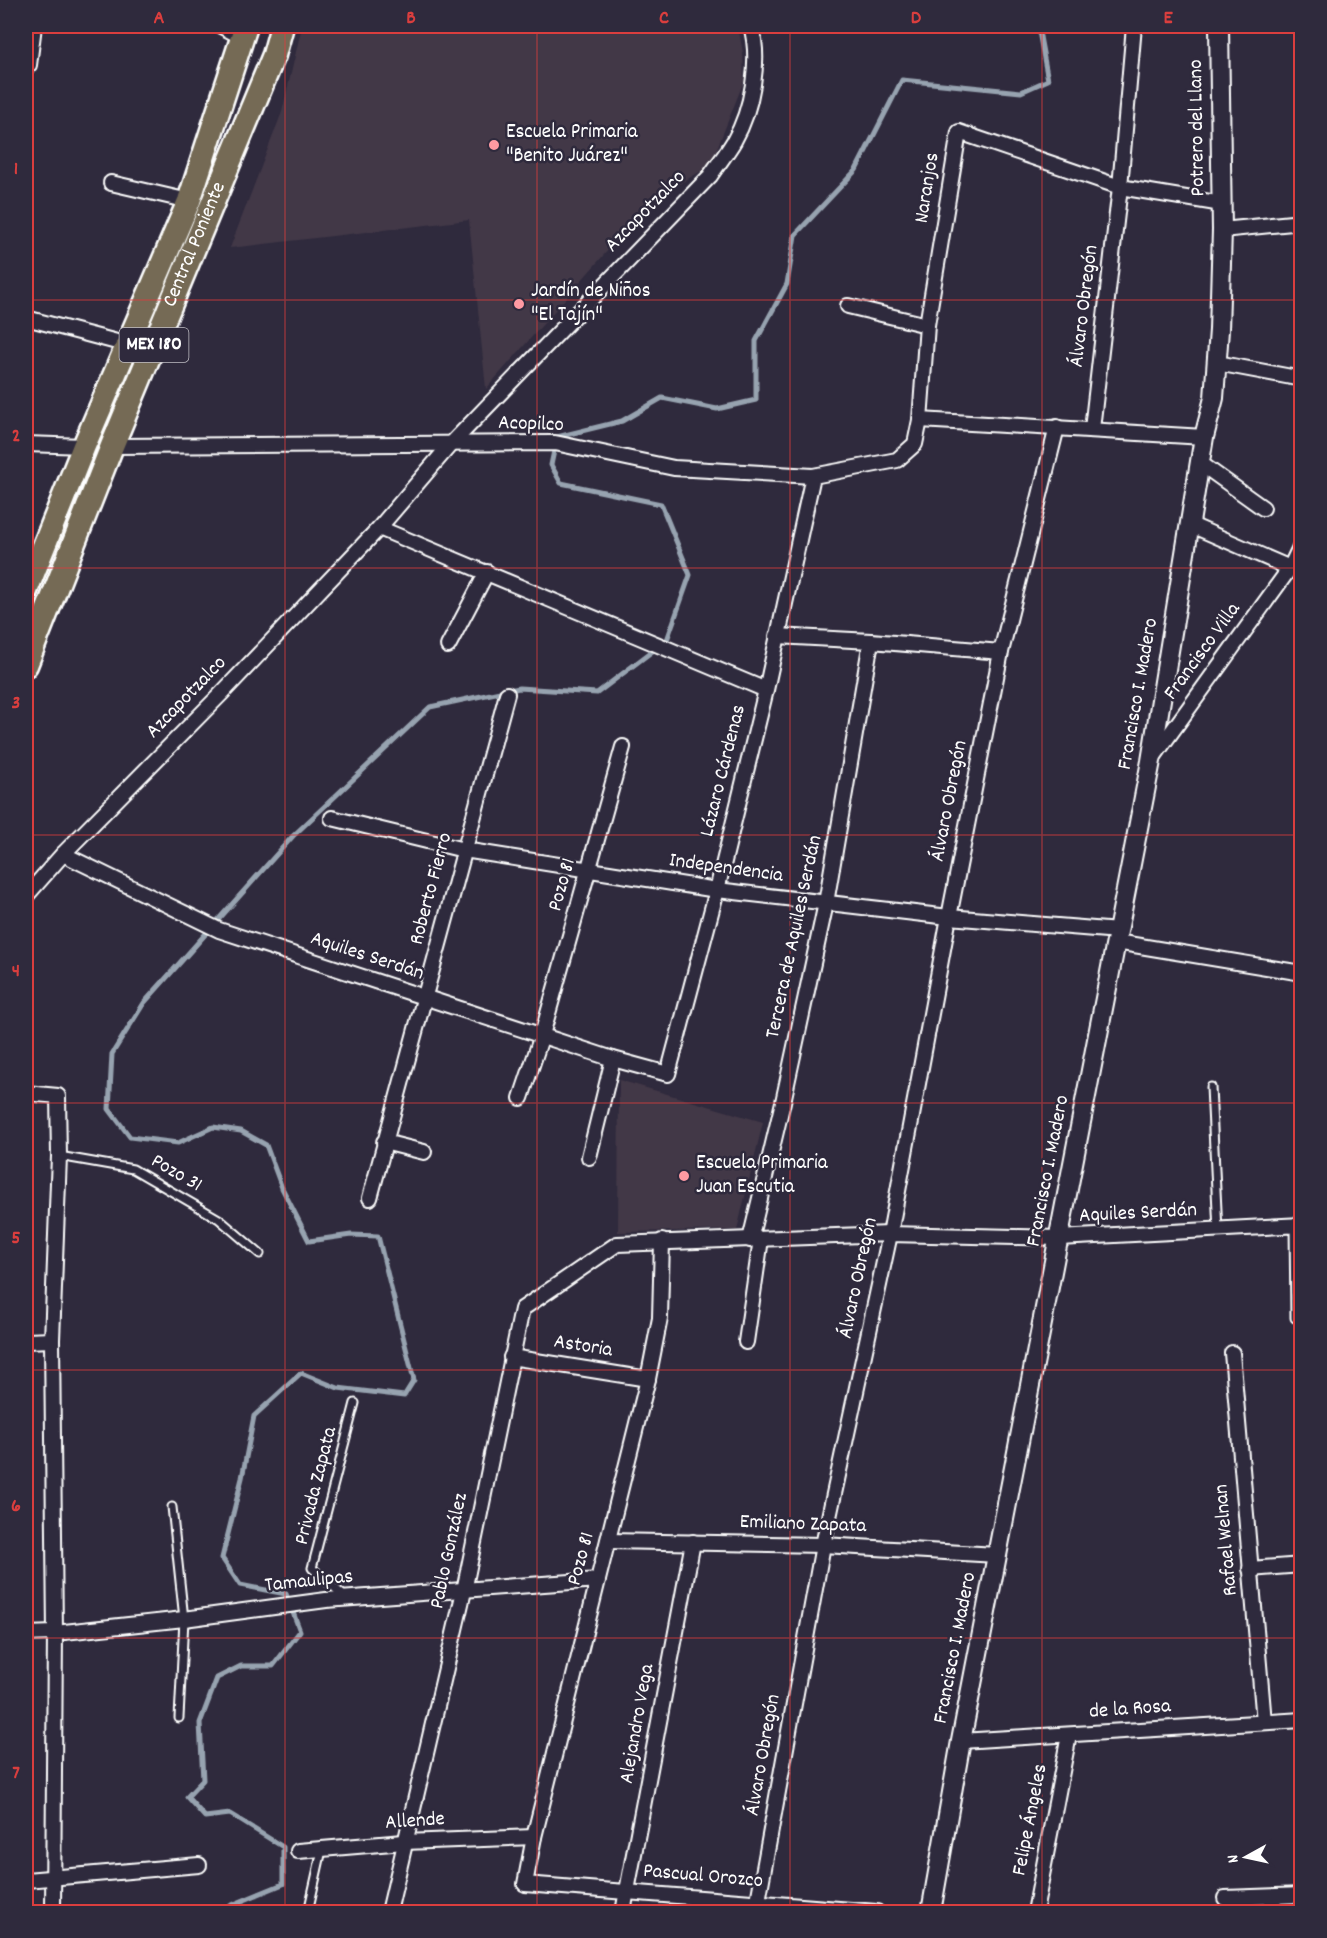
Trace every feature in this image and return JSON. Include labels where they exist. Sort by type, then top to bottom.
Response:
[{"type":"main road","name":"Central Poniente","points":[[26,665],[112,446],[274,55],[282,26]]},
{"type":"main road","name":"Central Poniente","points":[[26,591],[84,446],[189,201],[245,32]]},
{"type":"street","points":[[27,65],[34,26]]},
{"type":"street","points":[[221,26],[245,32]]},
{"type":"street","name":"Azcapotzalco","points":[[26,897],[63,854],[222,693],[379,528],[450,445],[710,176],[735,139],[750,100],[755,76],[755,49],[751,26]]},
{"type":"street","points":[[1120,187],[1134,26]]},
{"type":"street","name":"Potrero del Llano","points":[[1219,26],[1222,230]]},
{"type":"street","name":"Naranjos","points":[[920,420],[927,325],[959,132],[1120,187],[1222,204]]},
{"type":"street","points":[[111,183],[189,201]]},
{"type":"street","name":"Álvaro Obregón","points":[[1092,429],[1120,187]]},
{"type":"street","points":[[1222,230],[1302,222]]},
{"type":"street","name":"Francisco I. Madero","points":[[931,1912],[961,1741],[1151,761],[1204,437],[1214,398],[1222,230]]},
{"type":"street","points":[[848,306],[927,325]]},
{"type":"street","points":[[26,318],[128,343],[151,351]]},
{"type":"street","points":[[1217,363],[1302,379]]},
{"type":"street","points":[[920,420],[1204,437]]},
{"type":"street","name":"Acopilco","points":[[112,446],[555,443],[674,468],[813,476],[897,460],[915,444],[920,420]]},
{"type":"street","name":"Álvaro Obregón","points":[[758,1908],[823,1545],[890,1234],[1001,652],[1057,427]]},
{"type":"street","points":[[26,444],[84,446]]},
{"type":"street","points":[[1200,463],[1263,508]]},
{"type":"street","name":"Lázaro Cárdenas","points":[[668,1074],[717,890],[766,690],[813,476]]},
{"type":"street","points":[[1191,525],[1290,568]]},
{"type":"street","points":[[379,528],[766,690]]},
{"type":"street","name":"Francisco Villa","points":[[1151,761],[1290,568],[1302,543]]},
{"type":"street","points":[[448,646],[487,572]]},
{"type":"street","points":[[777,636],[871,640],[1001,652]]},
{"type":"street","name":"Tercera de Aquiles Serdán","points":[[746,1342],[756,1240],[826,903],[871,640]]},
{"type":"street","name":"Roberto Fierro","points":[[370,1198],[507,694]]},
{"type":"street","name":"Pozo 81","points":[[521,1098],[542,1035],[623,747]]},
{"type":"street","name":"Independencia","points":[[332,818],[464,850],[589,870],[717,890],[1118,937],[1302,973]]},
{"type":"street","name":"Aquiles Serdán","points":[[63,854],[219,930],[613,1059],[668,1074]]},
{"type":"street","points":[[589,1157],[613,1059]]},
{"type":"street","points":[[26,1092],[58,1096],[60,1156],[51,1340],[55,1633],[53,1912]]},
{"type":"street","points":[[384,1142],[424,1152]]},
{"type":"street","name":"Aquiles Serdán","points":[[617,1244],[890,1234],[1059,1239],[1298,1225]]},
{"type":"street","name":"Pozo 81","points":[[525,1884],[534,1837],[648,1379],[660,1318],[662,1241]]},
{"type":"street","name":"Pablo González","points":[[389,1912],[464,1591],[522,1309],[617,1244]]},
{"type":"street","points":[[26,1341],[51,1340]]},
{"type":"street","name":"Rafael Welnan","points":[[1232,1353],[1264,1722]]},
{"type":"street","name":"Astoria","points":[[511,1357],[648,1379]]},
{"type":"street","name":"Emiliano Zapata","points":[[608,1541],[823,1545],[997,1555]]},
{"type":"street","name":"Alejandro Vega","points":[[623,1912],[693,1542]]},
{"type":"street","points":[[1250,1569],[1302,1565]]},
{"type":"street","name":"Tamaulipas","points":[[26,1634],[184,1619],[347,1598],[598,1580]]},
{"type":"street","name":"de la Rosa","points":[[961,1741],[1302,1720]]},
{"type":"street","name":"Felipe Ángeles","points":[[1035,1912],[1069,1735]]},
{"type":"street","name":"Allende","points":[[298,1851],[404,1842],[534,1837]]},
{"type":"street","points":[[26,1880],[200,1864]]},
{"type":"street","name":"Pascual Orozco","points":[[525,1884],[628,1892],[758,1908],[877,1912]]},
{"type":"street","points":[[1225,1898],[1302,1895]]},
{"type":"lane","points":[[1211,1087],[1218,1231]]},
{"type":"lane","name":"Pozo 31","points":[[60,1156],[133,1168],[219,1219],[260,1254]]},
{"type":"lane","points":[[1295,1318],[1298,1225]]},
{"type":"lane","name":"Privada Zapata","points":[[347,1598],[312,1568],[355,1403]]},
{"type":"lane","points":[[172,1507],[184,1619],[179,1718]]},
{"type":"lane","points":[[308,1912],[322,1850]]},
{"type":"shaded area","name":"Escuela Primaria \"Benito Juárez\"","points":[[302,26],[738,26],[743,53],[744,81],[710,166],[653,199],[486,389],[469,220],[230,248],[282,112]]},
{"type":"shaded area","name":"Escuela Primaria Juan Escutia","points":[[619,1080],[763,1122],[737,1230],[618,1232]]},
{"type":"waterway","points":[[215,1912],[283,1884],[283,1847],[230,1814],[205,1817],[187,1797],[203,1780],[200,1723],[217,1678],[241,1666],[273,1666],[300,1631],[286,1594],[240,1585],[222,1558],[242,1478],[254,1416],[301,1373],[338,1388],[404,1396],[414,1380],[378,1236],[351,1235],[309,1241],[282,1188],[266,1145],[241,1131],[213,1127],[178,1143],[130,1137],[109,1109],[112,1054],[144,1003],[293,836],[430,707],[519,688],[597,693],[667,640],[690,575],[661,504],[561,483],[551,465],[557,437],[622,421],[662,398],[717,409],[756,400],[756,341],[787,284],[795,235],[856,170],[902,80],[1021,92],[1048,80],[1038,26]]},
{"type":"place","name":"Escuela Primaria \"Benito Juárez\"","points":[[494,145]]},
{"type":"place","name":"Jardín de Niños \"El Tajín\"","points":[[519,304]]},
{"type":"place","name":"Escuela Primaria Juan Escutia","points":[[684,1176]]}]
